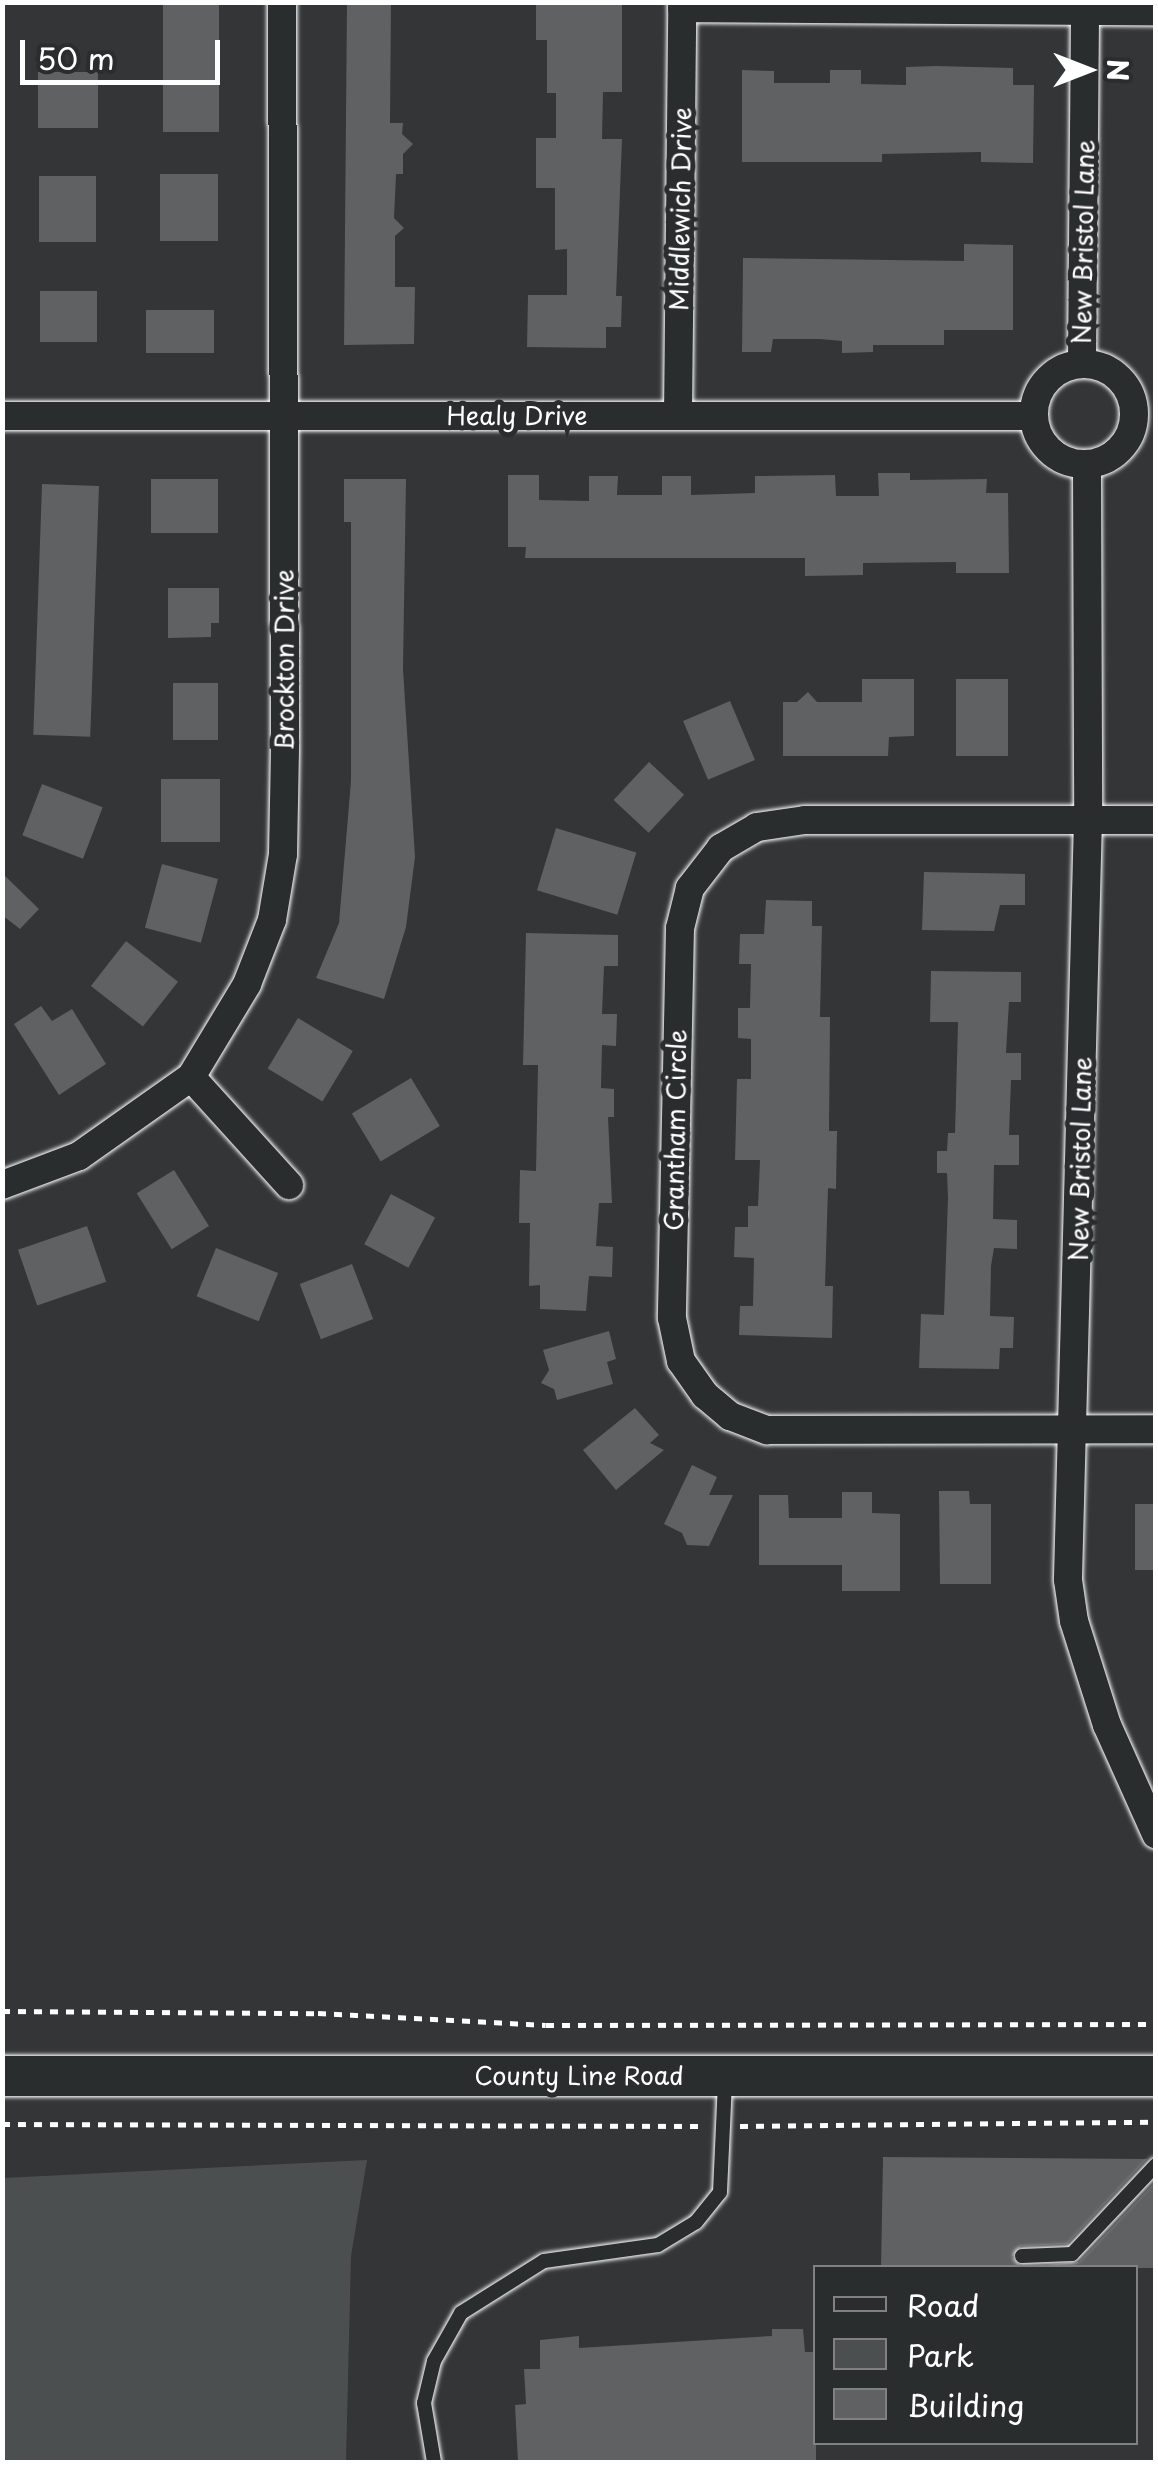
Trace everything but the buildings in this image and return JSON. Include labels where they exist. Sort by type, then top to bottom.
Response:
[{"type":"main road","name":"County Line Road","points":[[2,2076],[1156,2076]]},
{"type":"street","name":"Brockton Drive","points":[[2,1185],[79,1156],[190,1076],[247,984],[272,920],[283,854],[282,2]]},
{"type":"street","points":[[682,5],[1085,7],[1156,11]]},
{"type":"street","name":"Middlewich Drive","points":[[678,415],[682,5]]},
{"type":"street","name":"New Bristol Lane","points":[[1082,361],[1085,7]]},
{"type":"street","points":[[1082,361],[1120,375],[1146,411],[1123,450],[1086,467],[1049,453],[1031,416],[1045,378],[1082,361]]},
{"type":"street","name":"Healy Drive","points":[[2,416],[1031,416]]},
{"type":"street","name":"New Bristol Lane","points":[[1086,467],[1088,819],[1068,1580],[1074,1621],[1108,1725],[1156,1834]]},
{"type":"street","name":"Grantham Circle","points":[[1156,820],[805,820],[757,827],[722,848],[690,888],[680,928],[672,1318],[681,1361],[706,1395],[730,1416],[767,1430],[1156,1429]]},
{"type":"street","points":[[190,1076],[288,1185]]},
{"type":"lane","points":[[434,2462],[424,2403],[434,2361],[461,2313],[544,2261],[658,2245],[696,2222],[720,2192],[727,2126],[725,2075]]},
{"type":"lane","points":[[1022,2256],[1072,2254],[1156,2165]]},
{"type":"path","points":[[2,2011],[318,2013],[546,2025],[1156,2024]]},
{"type":"path","points":[[2,2124],[727,2126],[1156,2122]]},
{"type":"green space","points":[[367,2160],[351,2256],[346,2462],[3,2462],[3,2178]]}]
